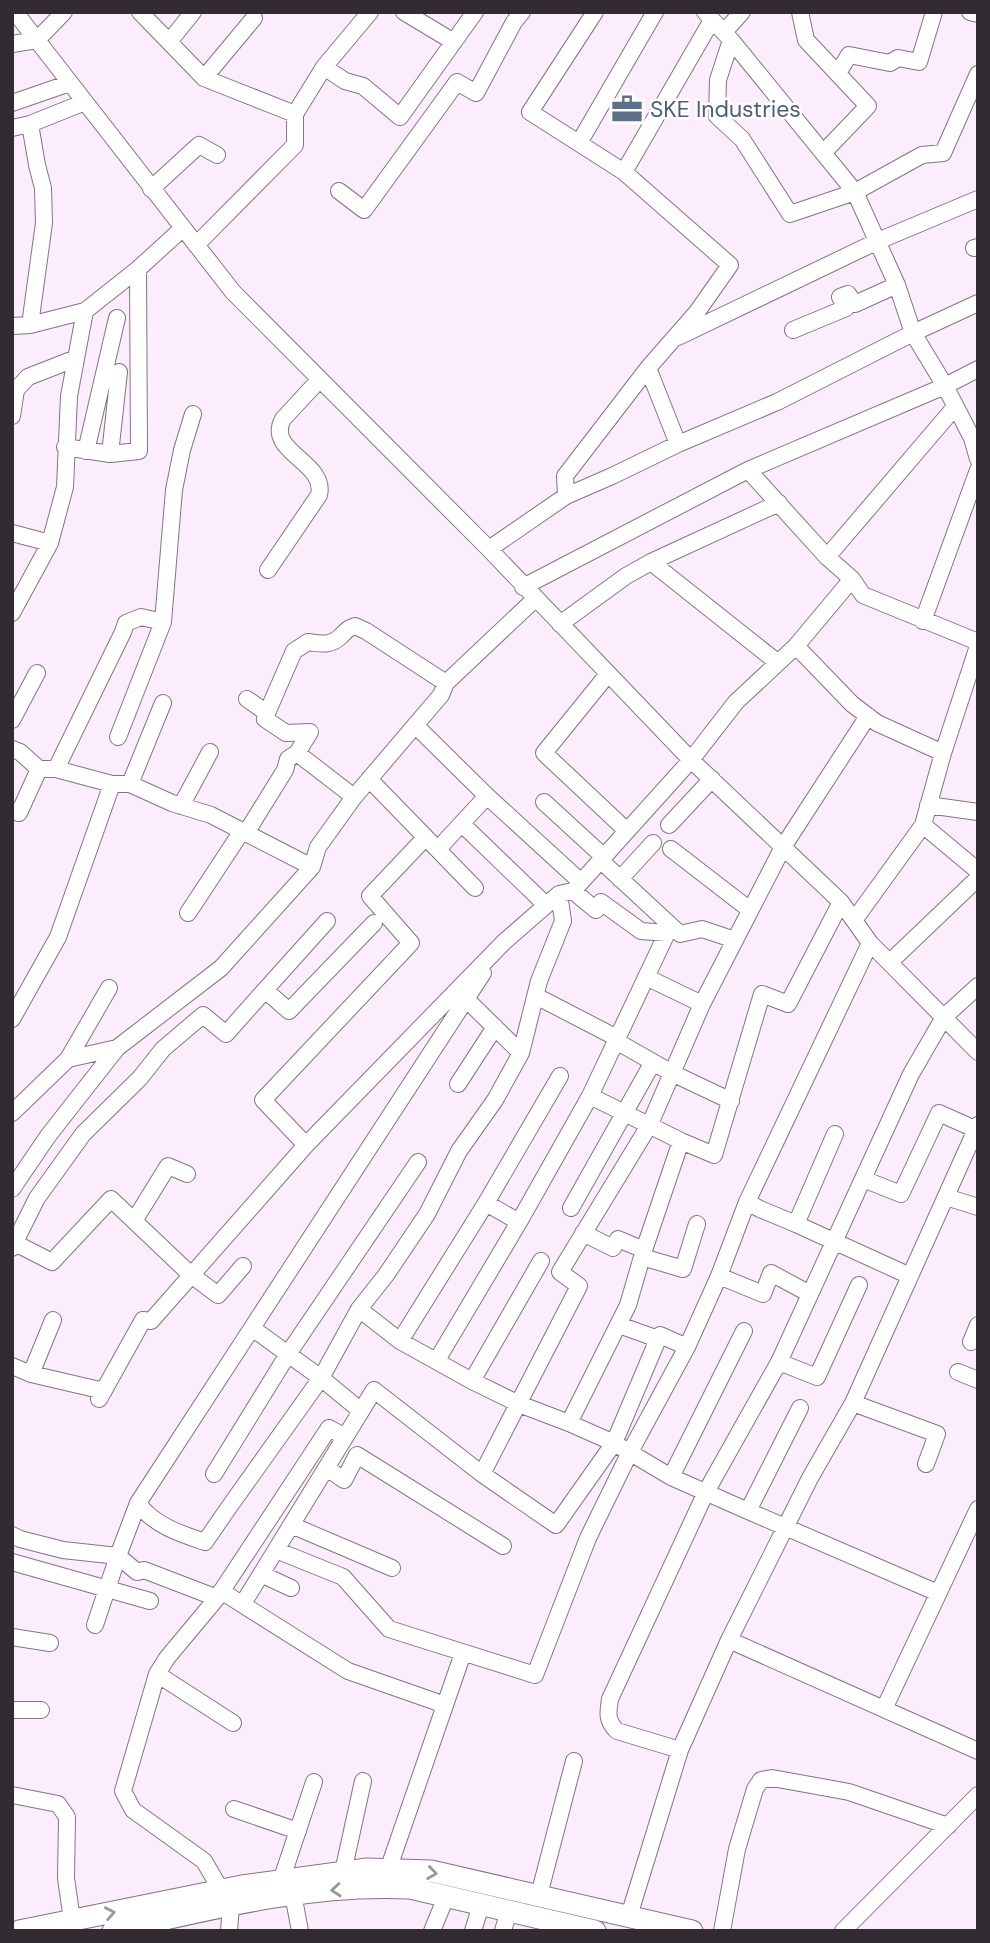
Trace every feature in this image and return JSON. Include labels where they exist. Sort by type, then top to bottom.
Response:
[{"type":"main road","points":[[19,1931],[72,1920],[287,1888],[343,1872],[367,1869],[431,1871],[692,1931]]},
{"type":"main road","points":[[287,1888],[410,1888],[481,1905],[506,1921],[595,1931]]},
{"type":"main road","points":[[113,1931],[225,1898]]},
{"type":"street","points":[[15,12],[233,292],[489,549],[691,760],[841,902],[870,943],[977,1051]]},
{"type":"street","points":[[12,44],[37,40],[64,12]]},
{"type":"street","points":[[140,12],[204,78],[295,114]]},
{"type":"street","points":[[169,42],[193,12]]},
{"type":"street","points":[[195,245],[295,145],[295,114],[324,66],[370,12]]},
{"type":"street","points":[[404,12],[454,42]]},
{"type":"street","points":[[324,66],[345,81],[363,86],[400,117],[475,12]]},
{"type":"street","points":[[339,191],[364,210],[457,82],[476,93],[514,22],[523,12]]},
{"type":"street","points":[[566,496],[565,476],[648,368],[697,312],[730,265],[624,172],[530,112],[595,12]]},
{"type":"street","points":[[579,143],[655,12]]},
{"type":"street","points":[[742,12],[727,36],[718,80],[717,116],[742,139],[790,214],[855,192],[922,155],[943,153],[978,74]]},
{"type":"street","points":[[800,12],[806,40],[868,106],[823,153]]},
{"type":"street","points":[[838,73],[849,55],[890,63],[898,58],[919,62],[934,12]]},
{"type":"street","points":[[970,12],[978,15]]},
{"type":"street","points":[[624,172],[708,16],[855,192],[897,285],[913,332],[946,386],[955,407],[975,436],[978,460]]},
{"type":"street","points":[[204,78],[254,18]]},
{"type":"street","points":[[12,103],[70,83]]},
{"type":"street","points":[[12,128],[30,124],[85,102]]},
{"type":"street","points":[[30,124],[43,188],[44,223],[30,325]]},
{"type":"street","points":[[151,188],[199,145],[217,155]]},
{"type":"street","points":[[673,340],[878,241],[978,199]]},
{"type":"street","points":[[12,326],[30,325],[85,311],[138,269],[182,229]]},
{"type":"street","points":[[65,447],[110,454],[139,451],[138,269]]},
{"type":"street","points":[[793,330],[846,308],[840,297],[848,294],[855,304],[897,285]]},
{"type":"street","points":[[489,549],[566,496],[612,477],[678,443],[778,402],[913,332],[978,303]]},
{"type":"street","points":[[12,613],[50,542],[65,486],[69,396],[85,311]]},
{"type":"street","points":[[86,452],[117,318]]},
{"type":"street","points":[[12,416],[14,383],[74,359]]},
{"type":"street","points":[[648,368],[678,443]]},
{"type":"street","points":[[523,587],[748,470],[946,386],[978,369]]},
{"type":"street","points":[[110,454],[119,372]]},
{"type":"street","points":[[268,570],[321,487],[312,470],[289,450],[279,434],[283,419],[320,379]]},
{"type":"street","points":[[827,557],[955,407]]},
{"type":"street","points":[[118,737],[163,622],[174,490],[193,414]]},
{"type":"street","points":[[748,470],[827,557],[852,579],[863,595],[978,644],[923,825],[855,919]]},
{"type":"street","points":[[923,621],[978,470]]},
{"type":"street","points":[[560,624],[602,592],[651,562],[779,503]]},
{"type":"street","points":[[12,533],[50,542]]},
{"type":"street","points":[[651,562],[777,663]]},
{"type":"street","points":[[53,1320],[18,1370],[102,1395],[143,1320],[151,1321],[306,1145],[503,942],[546,905],[571,889],[602,859],[691,760],[736,702],[796,646],[852,579]]},
{"type":"street","points":[[12,1189],[48,1136],[117,1048],[221,968],[312,867],[318,847],[354,797],[441,695],[446,683],[536,599]]},
{"type":"street","points":[[56,769],[126,623],[141,617],[163,622]]},
{"type":"street","points":[[188,913],[285,770],[288,759],[297,753],[310,732],[286,733],[265,719],[294,651],[308,642],[327,645],[341,636],[345,629],[355,626],[446,683]]},
{"type":"street","points":[[796,646],[867,716],[943,753]]},
{"type":"street","points":[[12,720],[37,673]]},
{"type":"street","points":[[608,674],[544,753],[627,831]]},
{"type":"street","points":[[247,699],[267,713]]},
{"type":"street","points":[[130,785],[163,703]]},
{"type":"street","points":[[482,1474],[579,1286],[560,1272],[650,1124],[702,1004],[783,847],[867,716]]},
{"type":"street","points":[[415,725],[487,796],[571,889],[596,910],[601,902],[641,931],[667,933],[590,1096],[519,1222],[436,1360]]},
{"type":"street","points":[[12,749],[20,752],[39,769],[56,769],[112,784],[130,785],[211,815],[312,867]]},
{"type":"street","points":[[181,806],[210,752]]},
{"type":"street","points":[[297,753],[354,797]]},
{"type":"street","points":[[12,811],[19,813],[39,769]]},
{"type":"street","points":[[369,779],[475,888]]},
{"type":"street","points":[[669,825],[712,779]]},
{"type":"street","points":[[12,1019],[58,937],[112,784]]},
{"type":"street","points":[[306,1145],[263,1100],[411,943],[370,896],[431,844],[462,824],[487,796]]},
{"type":"street","points":[[544,802],[620,879],[680,934],[702,929],[735,940]]},
{"type":"street","points":[[929,805],[978,812]]},
{"type":"street","points":[[462,824],[546,905]]},
{"type":"street","points":[[923,825],[978,871]]},
{"type":"street","points":[[620,879],[653,843]]},
{"type":"street","points":[[671,849],[750,910]]},
{"type":"street","points":[[890,962],[978,878]]},
{"type":"street","points":[[138,1503],[146,1514],[166,1526],[205,1542],[321,1378],[359,1309],[386,1275],[427,1214],[459,1151],[495,1100],[520,1053],[540,981],[563,921],[571,889]]},
{"type":"street","points":[[590,1096],[714,1155],[762,994],[789,1004],[841,902]]},
{"type":"street","points":[[243,1266],[218,1295],[190,1274],[111,1199],[52,1262],[13,1246],[37,1198],[83,1134],[140,1078],[163,1049],[203,1015],[226,1034],[327,921]]},
{"type":"street","points":[[265,989],[289,1011],[374,923]]},
{"type":"street","points":[[94,1625],[138,1503],[503,942]]},
{"type":"street","points":[[276,1550],[343,1577],[389,1629],[535,1675],[589,1538],[630,1452],[687,1347],[719,1276],[747,1202],[870,943]]},
{"type":"street","points":[[646,976],[702,1004]]},
{"type":"street","points":[[680,1750],[617,1731],[610,1724],[608,1715],[610,1699],[706,1492],[779,1362],[911,1074],[944,1017],[978,986]]},
{"type":"street","points":[[12,1113],[68,1059],[109,988]]},
{"type":"street","points":[[536,996],[672,1073],[731,1101]]},
{"type":"street","points":[[466,999],[520,1053]]},
{"type":"street","points":[[458,1084],[495,1027]]},
{"type":"street","points":[[68,1059],[117,1048]]},
{"type":"street","points":[[571,1208],[653,1062]]},
{"type":"street","points":[[400,1341],[486,1203],[560,1076]]},
{"type":"street","points":[[629,1916],[680,1750],[729,1640],[810,1478],[853,1403],[977,1127],[939,1113],[901,1194],[863,1179]]},
{"type":"street","points":[[796,1224],[835,1134]]},
{"type":"street","points":[[569,1423],[628,1305],[681,1141]]},
{"type":"street","points":[[214,1474],[288,1354],[418,1162]]},
{"type":"street","points":[[134,1221],[168,1166],[187,1174]]},
{"type":"street","points":[[946,1197],[978,1207]]},
{"type":"street","points":[[747,1202],[910,1276]]},
{"type":"street","points":[[486,1203],[519,1222]]},
{"type":"street","points":[[583,1233],[613,1248],[618,1239],[643,1254],[683,1269],[697,1223]]},
{"type":"street","points":[[472,1381],[541,1261]]},
{"type":"street","points":[[719,1276],[763,1294],[771,1273],[810,1294]]},
{"type":"street","points":[[779,1362],[817,1377],[859,1285]]},
{"type":"street","points":[[359,1309],[400,1341],[472,1381],[519,1404],[614,1443],[671,1477],[938,1593]]},
{"type":"street","points":[[619,1325],[658,1339]]},
{"type":"street","points":[[971,1342],[978,1325]]},
{"type":"street","points":[[253,1328],[361,1411]]},
{"type":"street","points":[[671,1477],[744,1331]]},
{"type":"street","points":[[247,1597],[374,1390],[482,1474],[556,1525],[614,1443],[660,1335],[687,1347]]},
{"type":"street","points":[[958,1372],[978,1380]]},
{"type":"street","points":[[853,1403],[937,1434],[926,1464]]},
{"type":"street","points":[[748,1511],[800,1408]]},
{"type":"street","points":[[229,1931],[225,1898],[204,1861],[133,1810],[123,1790],[157,1674],[167,1658],[219,1595],[329,1428],[345,1437]]},
{"type":"street","points":[[327,1468],[344,1480],[357,1455],[503,1546]]},
{"type":"street","points":[[884,1709],[978,1509]]},
{"type":"street","points":[[291,1525],[392,1568]]},
{"type":"street","points":[[12,1535],[63,1550],[118,1556],[137,1572],[145,1570],[219,1595],[348,1671],[445,1705]]},
{"type":"street","points":[[12,1562],[150,1601]]},
{"type":"street","points":[[261,1574],[291,1588]]},
{"type":"street","points":[[12,1637],[50,1643]]},
{"type":"street","points":[[729,1640],[978,1751]]},
{"type":"street","points":[[388,1870],[463,1653]]},
{"type":"street","points":[[157,1674],[233,1723]]},
{"type":"street","points":[[12,1710],[40,1710]]},
{"type":"street","points":[[539,1895],[574,1761]]},
{"type":"street","points":[[722,1931],[737,1849],[755,1788],[761,1780],[772,1778],[849,1793],[948,1826]]},
{"type":"street","points":[[300,1931],[287,1888],[298,1831],[314,1782]]},
{"type":"street","points":[[343,1872],[363,1782]]},
{"type":"street","points":[[12,1795],[58,1804],[67,1817],[66,1878],[72,1920]]},
{"type":"street","points":[[843,1931],[978,1795]]},
{"type":"street","points":[[234,1809],[298,1831]]},
{"type":"street","points":[[432,1931],[446,1897]]},
{"type":"street","points":[[473,1931],[481,1905]]},
{"type":"place","name":"SKE Industries","points":[[627,109]]}]
